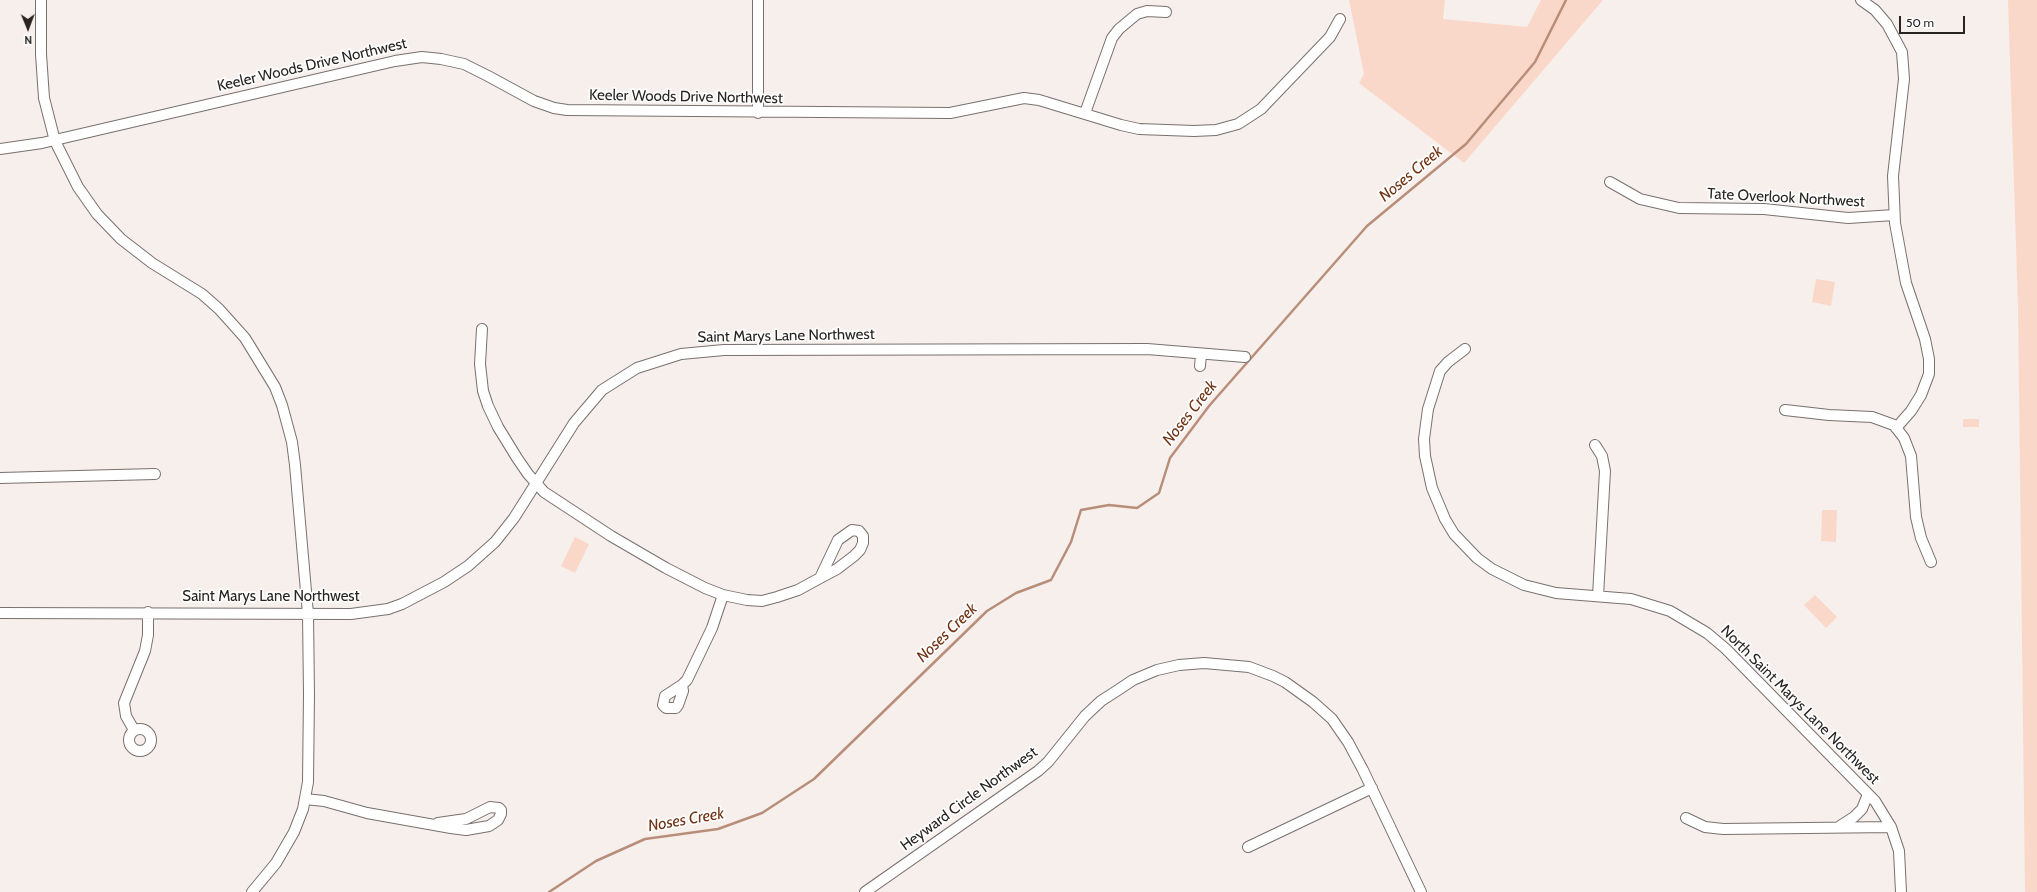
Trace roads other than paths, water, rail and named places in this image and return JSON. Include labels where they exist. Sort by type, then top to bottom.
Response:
[{"type":"street","points":[[41,0],[42,76],[47,113],[55,141],[78,187],[108,226],[134,251],[187,284],[219,309],[245,338],[267,371],[282,405],[292,442],[308,614],[310,694],[308,782],[299,819],[285,847],[266,877],[252,892]]},
{"type":"street","points":[[758,0],[758,113]]},
{"type":"street","points":[[1861,0],[1872,3],[1891,29],[1900,46],[1903,59],[1903,86],[1894,168],[1894,215],[1897,246],[1906,284],[1927,346],[1929,367],[1927,380],[1918,401],[1896,428]]},
{"type":"street","points":[[1085,113],[1112,38],[1119,29],[1138,14],[1147,11],[1166,12]]},
{"type":"street","name":"Keeler Woods Drive Northwest","points":[[0,149],[55,141],[129,122],[395,60],[422,57],[464,64],[534,101],[554,108],[582,111],[950,113],[1024,98],[1039,100],[1139,129],[1194,131],[1216,130],[1238,124],[1261,109],[1330,37],[1340,19]]},
{"type":"street","name":"Tate Overlook Northwest","points":[[1610,182],[1640,199],[1679,208],[1764,209],[1848,218],[1894,215]]},
{"type":"street","points":[[482,329],[480,364],[483,391],[488,406],[507,443],[535,483],[544,492],[629,547],[686,579],[723,595],[747,600],[770,599],[798,590],[837,569],[860,550],[863,543],[863,536],[859,532],[852,530],[838,540],[820,578]]},
{"type":"street","name":"Saint Marys Lane Northwest","points":[[0,613],[148,612],[351,614],[376,611],[402,604],[431,590],[468,566],[495,542],[514,518],[574,423],[599,393],[609,384],[637,368],[681,354],[724,350],[1148,349],[1245,358]]},
{"type":"street","name":"North Saint Marys Lane Northwest","points":[[1465,349],[1448,362],[1440,371],[1426,422],[1424,450],[1427,473],[1445,520],[1465,546],[1477,558],[1508,578],[1539,590],[1556,593],[1625,598],[1656,606],[1682,617],[1707,633],[1726,649],[1868,794],[1882,811],[1891,827],[1900,859],[1901,892]]},
{"type":"street","points":[[1200,366],[1201,354]]},
{"type":"street","points":[[1785,410],[1872,417],[1890,423],[1896,428],[1904,438],[1911,456],[1916,516],[1921,538],[1931,562]]},
{"type":"street","points":[[1596,445],[1602,456],[1605,471],[1598,596]]},
{"type":"street","points":[[0,478],[155,474]]},
{"type":"street","points":[[682,685],[687,680],[712,628],[723,595]]},
{"type":"street","points":[[134,730],[126,716],[124,703],[145,651],[148,635],[148,612]]},
{"type":"street","name":"Heyward Circle Northwest","points":[[865,892],[1038,771],[1048,762],[1086,716],[1101,701],[1133,680],[1169,667],[1190,664],[1235,665],[1261,671],[1285,682],[1313,702],[1332,719],[1348,742],[1372,788],[1421,892]]},
{"type":"street","points":[[1248,847],[1372,788]]},
{"type":"street","points":[[1838,827],[1854,817],[1862,809],[1868,794]]},
{"type":"street","points":[[305,799],[324,801],[367,813],[436,825],[466,830],[489,826],[498,820],[501,810],[499,808],[490,807],[466,819],[438,823],[436,825]]},
{"type":"street","points":[[1686,818],[1705,827],[1724,829],[1891,827]]},
{"type":"waterway","name":"Noses Creek","points":[[549,892],[596,861],[645,839],[718,829],[762,813],[814,779],[987,611],[1016,593],[1051,580],[1071,542],[1081,510],[1109,505],[1137,508],[1159,493],[1170,458],[1209,406],[1367,226],[1466,144],[1535,62],[1566,0]]}]
